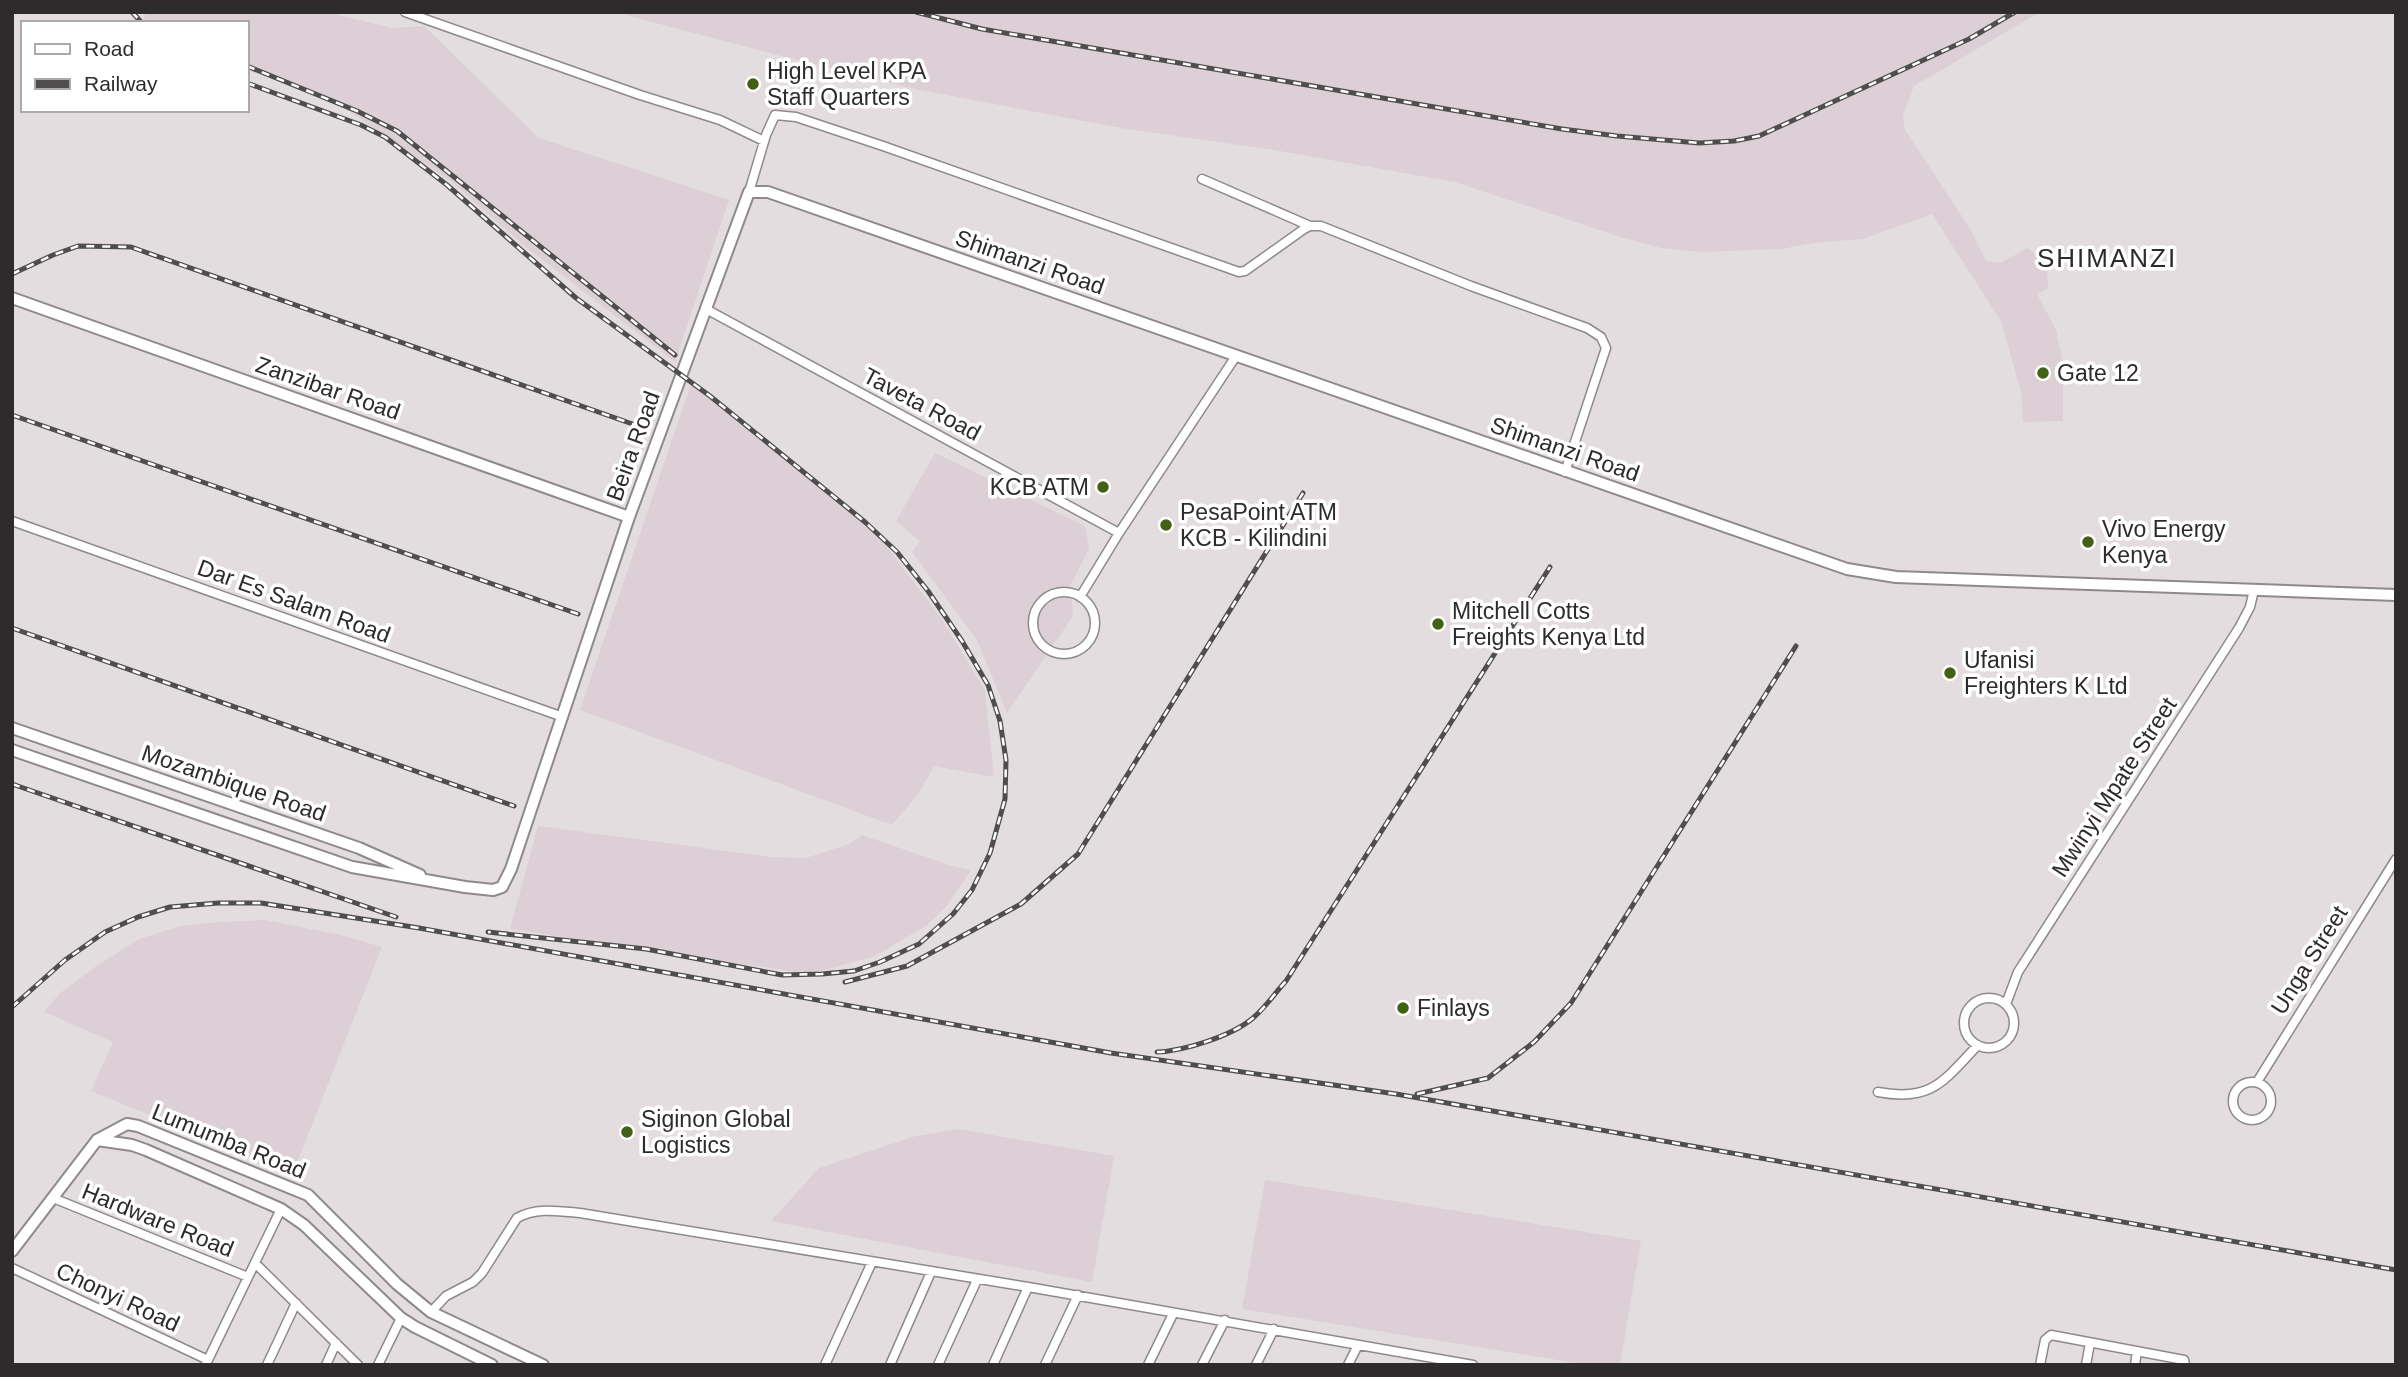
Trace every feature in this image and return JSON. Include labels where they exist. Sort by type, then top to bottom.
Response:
[{"type":"main road","name":"Beira Road","points":[[563,717],[629,517],[749,192]]},
{"type":"main road","name":"Shimanzi Road","points":[[749,192],[768,192],[1811,558],[1870,575],[2396,595]]},
{"type":"main road","name":"Zanzibar Road","points":[[12,298],[629,517]]},
{"type":"main road","name":"Mozambique Road","points":[[12,750],[352,867],[493,890],[502,887],[506,882],[563,717]]},
{"type":"main road","name":"Mozambique Road","points":[[12,728],[359,848],[439,883]]},
{"type":"main road","name":"Lumumba Road","points":[[97,1140],[127,1124],[138,1126],[307,1195],[397,1284],[431,1312],[543,1365]]},
{"type":"main road","name":"Lumumba Road","points":[[97,1140],[132,1145],[184,1165],[281,1209],[304,1225],[401,1318],[492,1365]]},
{"type":"main road","points":[[12,1251],[97,1140]]},
{"type":"main road","points":[[184,1165],[191,1147]]},
{"type":"street","points":[[405,12],[640,95],[720,120],[764,141]]},
{"type":"street","points":[[749,192],[764,141],[775,115],[796,117],[1239,272],[1245,271],[1310,226]]},
{"type":"street","points":[[1202,179],[1310,226],[1321,226],[1471,286],[1587,328],[1601,337],[1606,348],[1565,472]]},
{"type":"street","name":"Taveta Road","points":[[706,309],[1119,533]]},
{"type":"street","points":[[1080,597],[1236,356]]},
{"type":"street","name":"Dar Es Salam Road","points":[[12,521],[563,717]]},
{"type":"street","name":"Mwinyi Mpate Street","points":[[1977,1046],[1994,1048],[2007,1042],[2013,1030],[2013,1016],[2006,1004],[2018,972],[2239,628],[2254,590]]},
{"type":"street","points":[[1061,592],[1080,597],[1093,613],[1093,633],[1081,649],[1072,653],[1052,652],[1037,639],[1033,619],[1036,609],[1051,595],[1061,592]]},
{"type":"street","name":"Unga Street","points":[[2257,1083],[2396,859]]},
{"type":"street","points":[[1878,1093],[1895,1096],[1924,1093],[1945,1080],[1977,1046],[1965,1033],[1963,1021],[1974,1002],[1985,998],[2006,1004]]},
{"type":"street","name":"Unga Street","points":[[2257,1083],[2265,1087],[2270,1096],[2270,1106],[2265,1115],[2257,1120],[2246,1120],[2238,1115],[2233,1106],[2233,1096],[2238,1087],[2257,1083]]},
{"type":"street","name":"Hardware Road","points":[[53,1198],[248,1277]]},
{"type":"street","points":[[207,1362],[281,1209]]},
{"type":"street","points":[[431,1312],[446,1296],[473,1282],[482,1273],[517,1218],[526,1213],[548,1210],[580,1213],[1078,1295],[1173,1314],[1225,1320],[1473,1365]]},
{"type":"street","points":[[825,1365],[872,1262]]},
{"type":"street","points":[[255,1263],[358,1365]]},
{"type":"street","name":"Chonyi Road","points":[[12,1268],[207,1362]]},
{"type":"street","points":[[890,1365],[931,1272]]},
{"type":"street","points":[[938,1365],[977,1280]]},
{"type":"street","points":[[993,1365],[1028,1287]]},
{"type":"street","points":[[1045,1365],[1078,1295]]},
{"type":"street","points":[[267,1365],[296,1303]]},
{"type":"street","points":[[1148,1365],[1173,1314]]},
{"type":"street","points":[[378,1365],[401,1318]]},
{"type":"street","points":[[1202,1365],[1225,1320]]},
{"type":"street","points":[[1256,1365],[1275,1329]]},
{"type":"street","points":[[2039,1365],[2048,1336],[2183,1360],[2185,1365]]},
{"type":"street","points":[[326,1365],[336,1343]]},
{"type":"street","points":[[2087,1365],[2090,1343]]},
{"type":"street","points":[[1348,1365],[1358,1345]]},
{"type":"street","points":[[2135,1365],[2137,1351]]},
{"type":"street","points":[[1417,1365],[1421,1356]]},
{"type":"shaded area","points":[[146,12],[326,12],[392,28],[424,26],[539,138],[729,200],[675,362],[522,244],[453,183],[373,127],[338,104],[248,70],[248,21],[144,21]]},
{"type":"shaded area","points":[[614,12],[2040,12],[1914,86],[1903,115],[1905,130],[1969,227],[1986,261],[2000,263],[2028,248],[2047,266],[2048,288],[2037,294],[2056,330],[2063,364],[2063,421],[2023,422],[2021,392],[2001,321],[1932,214],[1863,239],[1781,249],[1700,252],[1661,248],[1455,182],[1280,151],[1121,128],[920,90]]},
{"type":"shaded area","points":[[692,381],[854,512],[887,547],[941,618],[985,690],[994,777],[934,766],[919,793],[892,825],[580,710]]},
{"type":"shaded area","points":[[935,453],[1085,526],[1089,549],[1070,586],[1073,616],[1007,713],[977,640],[912,552],[920,541],[896,521]]},
{"type":"shaded area","points":[[538,826],[771,857],[806,858],[849,844],[862,835],[971,870],[946,907],[927,925],[875,956],[810,974],[510,929]]},
{"type":"shaded area","points":[[265,920],[340,935],[382,947],[293,1173],[91,1091],[113,1042],[44,1012],[59,994],[139,939],[181,926]]},
{"type":"shaded area","points":[[958,1129],[1114,1156],[1092,1282],[771,1221],[819,1168],[912,1137]]},
{"type":"shaded area","points":[[1265,1180],[1641,1241],[1620,1365],[1589,1365],[1242,1309]]},
{"type":"railway","points":[[132,12],[140,21]]},
{"type":"railway","points":[[916,12],[982,29],[1562,129],[1699,143],[1759,136],[1969,39],[2015,12]]},
{"type":"railway","points":[[248,66],[357,111],[397,131],[675,355]]},
{"type":"railway","points":[[248,83],[361,125],[385,137],[447,185],[576,298],[710,396],[865,522],[897,552],[962,641],[988,685],[1000,721],[1006,760],[1005,799],[990,853],[972,890],[953,914],[919,944],[880,962],[854,971],[782,975],[646,949],[488,932]]},
{"type":"railway","points":[[12,274],[78,246],[131,247],[641,427]]},
{"type":"railway","points":[[12,415],[578,614]]},
{"type":"railway","points":[[845,982],[907,966],[1021,904],[1078,854],[1303,493]]},
{"type":"railway","points":[[1157,1052],[1194,1046],[1244,1025],[1286,981],[1550,567]]},
{"type":"railway","points":[[12,628],[514,806]]},
{"type":"railway","points":[[1417,1094],[1488,1078],[1534,1042],[1571,1003],[1796,646]]},
{"type":"railway","points":[[12,784],[396,917]]},
{"type":"railway","points":[[12,1007],[65,960],[105,932],[138,917],[170,907],[261,903],[419,928],[1111,1053],[1396,1094],[2396,1270]]},
{"type":"place","name":"High Level KPA Staff Quarters","points":[[753,84]]},
{"type":"place","name":"Gate 12","points":[[2043,373]]},
{"type":"place","name":"KCB ATM","points":[[1103,487]]},
{"type":"place","name":"PesaPoint ATM KCB - Kilindini","points":[[1166,525]]},
{"type":"place","name":"Vivo Energy Kenya","points":[[2088,542]]},
{"type":"place","name":"Mitchell Cotts Freights Kenya Ltd","points":[[1438,624]]},
{"type":"place","name":"Ufanisi Freighters K Ltd","points":[[1950,673]]},
{"type":"place","name":"Finlays","points":[[1403,1008]]},
{"type":"place","name":"Siginon Global Logistics","points":[[627,1132]]},
{"type":"district","name":"SHIMANZI","points":[[2107,258]]}]
